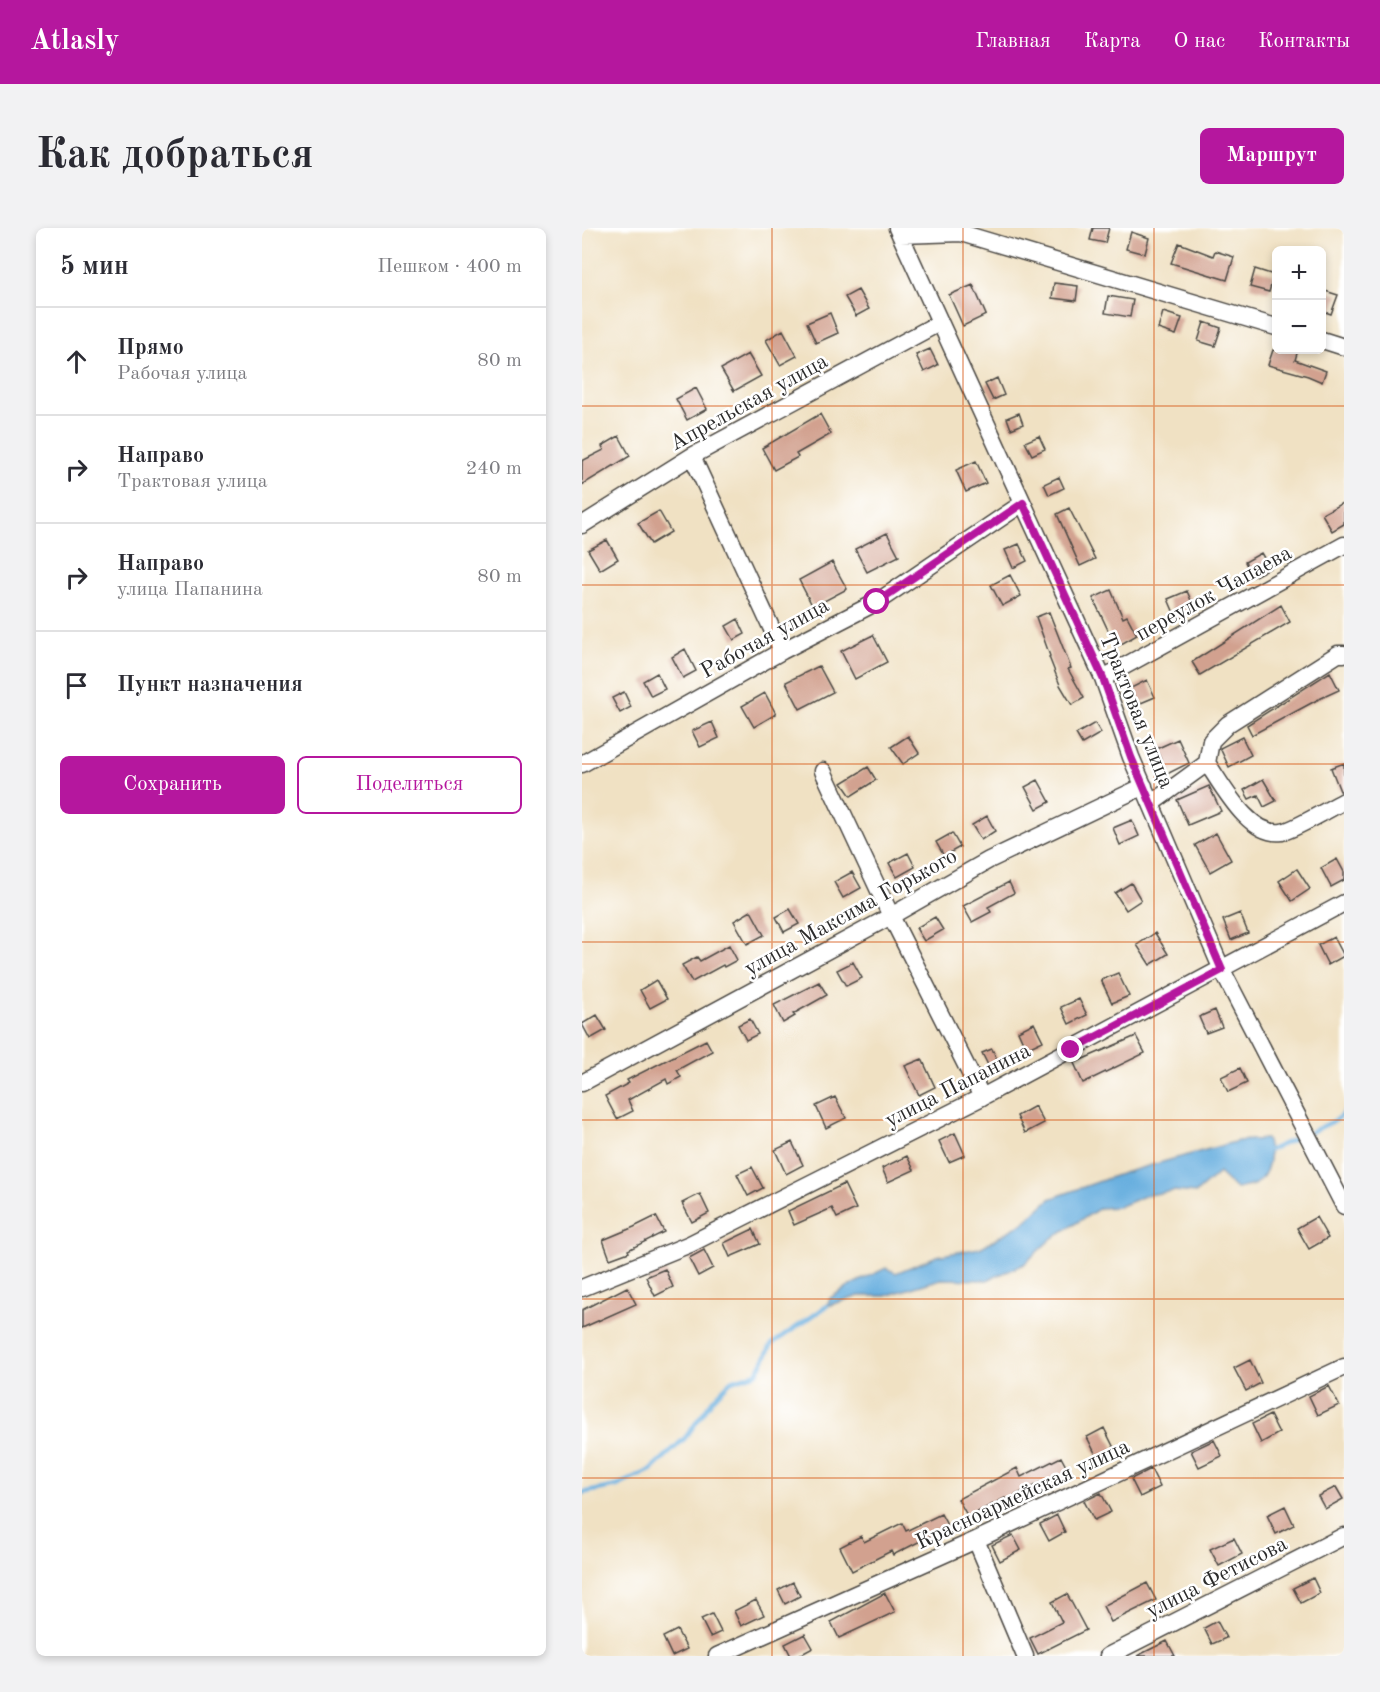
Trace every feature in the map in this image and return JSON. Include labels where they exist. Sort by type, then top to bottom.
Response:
[{"type":"street","name":"Трактовая улица","points":[[898,231],[1103,678],[1131,757],[1222,970],[1344,1206]]},
{"type":"street","points":[[898,231],[961,233],[1272,326]]},
{"type":"street","name":"Апрельская улица","points":[[582,525],[692,456],[939,323]]},
{"type":"street","points":[[1326,341],[1344,347]]},
{"type":"street","points":[[692,456],[782,651]]},
{"type":"street","name":"Рабочая улица","points":[[582,764],[782,651],[877,602],[1023,503]]},
{"type":"street","name":"переулок Чапаева","points":[[1103,678],[1344,545]]},
{"type":"street","points":[[1152,803],[1207,763],[1211,741],[1228,723],[1338,654],[1344,654]]},
{"type":"street","points":[[1207,763],[1249,821],[1266,831],[1282,832],[1344,801]]},
{"type":"street","points":[[823,771],[891,916],[982,1097]]},
{"type":"street","name":"улица Максима Горького","points":[[582,1083],[891,916],[989,860],[1144,786]]},
{"type":"street","name":"улица Папанина","points":[[582,1288],[690,1244],[982,1097],[1344,903]]},
{"type":"street","name":"Красноармейская улица","points":[[717,1656],[976,1540],[1344,1367]]},
{"type":"street","name":"улица Фетисова","points":[[1108,1656],[1344,1536]]},
{"type":"street","points":[[976,1540],[1025,1656]]},
{"type":"water","points":[[1266,1139],[1269,1151],[1267,1169],[1260,1180],[1253,1185],[1236,1189],[1219,1173],[1196,1193],[1174,1191],[1147,1195],[1118,1207],[1100,1208],[1052,1238],[1024,1264],[987,1280],[941,1279],[885,1296],[859,1296],[827,1306],[830,1298],[886,1268],[896,1273],[937,1256],[980,1248],[1023,1223],[1050,1199],[1123,1173],[1238,1141]]},
{"type":"building","points":[[1093,228],[1109,228],[1105,243],[1090,240]]},
{"type":"building","points":[[1131,232],[1149,238],[1145,254],[1126,249]]},
{"type":"building","points":[[1179,243],[1213,256],[1215,251],[1234,257],[1227,280],[1171,263]]},
{"type":"building","points":[[1255,269],[1272,274],[1269,292],[1250,287]]},
{"type":"building","points":[[1054,283],[1078,286],[1076,301],[1052,298]]},
{"type":"building","points":[[973,285],[986,315],[963,326],[949,295]]},
{"type":"building","points":[[858,290],[869,309],[856,316],[845,297]]},
{"type":"building","points":[[1326,291],[1338,295],[1331,314],[1326,312]]},
{"type":"building","points":[[1108,296],[1133,300],[1130,317],[1105,313]]},
{"type":"building","points":[[1163,312],[1182,318],[1176,335],[1158,329]]},
{"type":"building","points":[[830,313],[838,333],[816,343],[807,323]]},
{"type":"building","points":[[1204,322],[1221,328],[1215,346],[1198,341]]},
{"type":"building","points":[[783,330],[797,356],[780,365],[766,340]]},
{"type":"building","points":[[930,349],[938,365],[924,372],[916,355]]},
{"type":"building","points":[[1272,353],[1297,354],[1295,360],[1326,371],[1322,382],[1268,365]]},
{"type":"building","points":[[748,354],[761,376],[734,391],[721,369]]},
{"type":"building","points":[[997,378],[1004,395],[993,400],[985,384]]},
{"type":"building","points":[[696,388],[707,409],[687,420],[676,399]]},
{"type":"building","points":[[1019,413],[1023,424],[1011,429],[1007,418]]},
{"type":"building","points":[[820,414],[831,434],[796,454],[798,457],[774,470],[762,448]]},
{"type":"building","points":[[619,436],[630,456],[582,485],[582,461],[604,450],[602,446]]},
{"type":"building","points":[[1039,436],[1045,449],[1032,455],[1025,442]]},
{"type":"building","points":[[976,461],[986,483],[966,492],[956,470]]},
{"type":"building","points":[[1059,477],[1064,488],[1049,495],[1044,484]]},
{"type":"building","points":[[1344,502],[1344,524],[1332,531],[1322,514]]},
{"type":"building","points":[[1069,508],[1095,559],[1080,566],[1057,514]]},
{"type":"building","points":[[659,511],[671,532],[651,544],[638,523]]},
{"type":"building","points":[[887,533],[899,556],[867,572],[855,549]]},
{"type":"building","points":[[607,540],[618,559],[600,570],[588,550]]},
{"type":"building","points":[[1019,544],[1027,561],[1013,568],[1005,550]]},
{"type":"building","points":[[1261,553],[1270,568],[1253,577],[1245,562]]},
{"type":"building","points":[[832,562],[847,589],[813,607],[799,580]]},
{"type":"building","points":[[1010,575],[1021,596],[1002,606],[991,585]]},
{"type":"building","points":[[1111,590],[1123,618],[1127,616],[1137,635],[1116,647],[1093,598]]},
{"type":"building","points":[[1187,591],[1196,612],[1177,620],[1168,599]]},
{"type":"building","points":[[1281,605],[1290,622],[1200,675],[1192,662]]},
{"type":"building","points":[[1049,612],[1071,668],[1068,669],[1084,698],[1072,705],[1060,685],[1036,617]]},
{"type":"building","points":[[738,619],[745,634],[734,640],[726,626]]},
{"type":"building","points":[[873,635],[887,662],[855,679],[841,651]]},
{"type":"building","points":[[685,649],[696,671],[683,678],[672,657]]},
{"type":"building","points":[[819,666],[833,692],[800,709],[786,682]]},
{"type":"building","points":[[1330,672],[1339,690],[1252,735],[1247,725]]},
{"type":"building","points":[[657,673],[665,689],[651,696],[643,681]]},
{"type":"building","points":[[1147,680],[1155,697],[1136,705],[1129,689]]},
{"type":"building","points":[[624,692],[631,707],[620,713],[612,698]]},
{"type":"building","points":[[765,693],[776,714],[754,727],[742,706]]},
{"type":"building","points":[[712,722],[719,738],[700,747],[692,731]]},
{"type":"building","points":[[1095,723],[1101,733],[1082,744],[1076,734]]},
{"type":"building","points":[[908,736],[919,753],[903,764],[891,747]]},
{"type":"building","points":[[1242,737],[1251,755],[1229,767],[1220,748]]},
{"type":"building","points":[[1178,739],[1189,763],[1167,774],[1156,749]]},
{"type":"building","points":[[1344,763],[1344,791],[1340,791],[1331,768]]},
{"type":"building","points":[[868,767],[876,780],[851,796],[842,783]]},
{"type":"building","points":[[1263,779],[1276,801],[1264,807],[1258,795],[1249,799],[1244,790]]},
{"type":"building","points":[[1038,780],[1050,802],[1037,809],[1025,787]]},
{"type":"building","points":[[1209,786],[1221,811],[1188,825],[1177,800]]},
{"type":"building","points":[[987,816],[995,831],[981,840],[972,825]]},
{"type":"building","points":[[1132,820],[1139,836],[1120,845],[1113,828]]},
{"type":"building","points":[[952,833],[960,847],[944,856],[936,842]]},
{"type":"building","points":[[1216,833],[1231,860],[1210,872],[1195,845]]},
{"type":"building","points":[[908,853],[915,867],[897,877],[889,863]]},
{"type":"building","points":[[1337,859],[1344,872],[1344,880],[1331,887],[1321,868]]},
{"type":"building","points":[[1297,869],[1310,889],[1292,901],[1279,881]]},
{"type":"building","points":[[852,872],[861,888],[843,898],[834,882]]},
{"type":"building","points":[[1009,882],[1014,893],[988,907],[991,912],[972,922],[963,906]]},
{"type":"building","points":[[1131,883],[1141,900],[1126,910],[1115,893]]},
{"type":"building","points":[[790,909],[799,924],[784,932],[776,917]]},
{"type":"building","points":[[751,911],[764,935],[747,944],[734,921]]},
{"type":"building","points":[[1240,913],[1248,933],[1231,940],[1223,920]]},
{"type":"building","points":[[935,917],[943,930],[924,941],[916,928]]},
{"type":"building","points":[[1155,933],[1168,954],[1150,965],[1137,945]]},
{"type":"building","points":[[1334,937],[1344,956],[1328,965],[1318,945]]},
{"type":"building","points":[[729,945],[737,960],[692,982],[682,965],[697,957],[700,961]]},
{"type":"building","points":[[853,962],[862,978],[846,986],[837,970]]},
{"type":"building","points":[[1118,973],[1129,996],[1112,1003],[1101,980]]},
{"type":"building","points":[[656,980],[667,999],[650,1008],[640,990]]},
{"type":"building","points":[[819,982],[827,995],[793,1014],[795,1016],[783,1023],[774,1005]]},
{"type":"building","points":[[1079,999],[1087,1015],[1069,1024],[1061,1007]]},
{"type":"building","points":[[1215,1010],[1222,1027],[1206,1033],[1199,1017]]},
{"type":"building","points":[[597,1015],[606,1030],[590,1039],[582,1024]]},
{"type":"building","points":[[750,1019],[758,1034],[746,1040],[738,1025]]},
{"type":"building","points":[[1034,1023],[1043,1041],[1026,1049],[1018,1031]]},
{"type":"building","points":[[1136,1036],[1145,1053],[1083,1083],[1074,1063]]},
{"type":"building","points":[[706,1040],[712,1051],[677,1070],[681,1077],[668,1084],[666,1079],[628,1100],[633,1111],[617,1119],[605,1096],[629,1083],[627,1080]]},
{"type":"building","points":[[992,1049],[1000,1065],[990,1069],[982,1053]]},
{"type":"building","points":[[922,1059],[935,1087],[919,1095],[905,1066]]},
{"type":"building","points":[[1240,1068],[1247,1083],[1228,1092],[1221,1077]]},
{"type":"building","points":[[835,1097],[846,1118],[826,1128],[816,1106]]},
{"type":"building","points":[[1035,1106],[1044,1123],[1025,1133],[1017,1116]]},
{"type":"building","points":[[955,1133],[965,1155],[949,1162],[939,1141]]},
{"type":"building","points":[[792,1142],[803,1165],[786,1174],[775,1150]]},
{"type":"building","points":[[907,1156],[914,1170],[888,1182],[882,1168]]},
{"type":"building","points":[[752,1167],[763,1188],[748,1196],[737,1174]]},
{"type":"building","points":[[844,1184],[856,1209],[837,1218],[832,1208],[794,1225],[788,1211]]},
{"type":"building","points":[[700,1194],[709,1213],[692,1222],[682,1203]]},
{"type":"building","points":[[656,1216],[664,1232],[628,1250],[629,1252],[610,1259],[603,1240]]},
{"type":"building","points":[[1316,1217],[1328,1238],[1309,1249],[1297,1228]]},
{"type":"building","points":[[753,1229],[760,1244],[730,1257],[724,1243]]},
{"type":"building","points":[[704,1250],[713,1268],[698,1276],[689,1258]]},
{"type":"building","points":[[665,1269],[673,1287],[655,1296],[646,1277]]},
{"type":"building","points":[[627,1287],[636,1304],[582,1328],[582,1310]]},
{"type":"building","points":[[1250,1360],[1261,1383],[1246,1391],[1234,1368]]},
{"type":"building","points":[[1329,1386],[1339,1405],[1318,1415],[1309,1396]]},
{"type":"building","points":[[1270,1415],[1279,1433],[1261,1443],[1252,1424]]},
{"type":"building","points":[[1104,1428],[1116,1452],[1099,1461],[1087,1437]]},
{"type":"building","points":[[1214,1440],[1222,1456],[1199,1467],[1191,1451]]},
{"type":"building","points":[[1061,1457],[1069,1472],[1042,1486],[1040,1483],[1006,1500],[1005,1498],[968,1517],[958,1499],[1017,1468],[1021,1477]]},
{"type":"building","points":[[1151,1469],[1160,1487],[1140,1497],[1131,1479]]},
{"type":"building","points":[[1336,1487],[1343,1499],[1325,1509],[1318,1496]]},
{"type":"building","points":[[1101,1493],[1111,1512],[1094,1520],[1084,1501]]},
{"type":"building","points":[[1285,1506],[1294,1525],[1276,1534],[1267,1515]]},
{"type":"building","points":[[941,1514],[948,1527],[893,1555],[891,1551],[852,1571],[840,1547],[861,1536],[864,1542],[902,1523],[906,1531]]},
{"type":"building","points":[[1057,1515],[1065,1532],[1049,1541],[1040,1524]]},
{"type":"building","points":[[1013,1535],[1021,1550],[1000,1561],[992,1545]]},
{"type":"building","points":[[1234,1538],[1242,1554],[1219,1566],[1210,1549]]},
{"type":"building","points":[[1313,1578],[1320,1593],[1301,1603],[1293,1588]]},
{"type":"building","points":[[793,1582],[800,1596],[785,1604],[778,1590]]},
{"type":"building","points":[[1147,1583],[1156,1600],[1111,1622],[1103,1606]]},
{"type":"building","points":[[885,1593],[895,1612],[839,1638],[831,1622]]},
{"type":"building","points":[[1067,1594],[1086,1630],[1038,1654],[1030,1638],[1062,1622],[1052,1602]]},
{"type":"building","points":[[756,1600],[764,1615],[741,1626],[734,1611]]},
{"type":"building","points":[[712,1614],[721,1632],[710,1637],[701,1619]]},
{"type":"building","points":[[1217,1621],[1226,1638],[1212,1644],[1204,1628]]},
{"type":"building","points":[[677,1630],[687,1649],[672,1656],[663,1637]]},
{"type":"building","points":[[805,1634],[813,1648],[798,1656],[791,1656],[785,1644]]},
{"type":"building","points":[[1167,1641],[1175,1656],[1137,1656]]},
{"type":"waterway","points":[[1311,1132],[1336,1120],[1344,1113]]},
{"type":"waterway","points":[[1270,1150],[1303,1135]]},
{"type":"waterway","points":[[582,1493],[617,1486],[651,1470],[685,1438],[714,1398],[731,1381],[757,1373],[772,1344],[827,1306]]},
{"type":"route","points":[[877,602],[1023,503],[1103,678],[1131,757],[1222,970],[1071,1050]]}]
